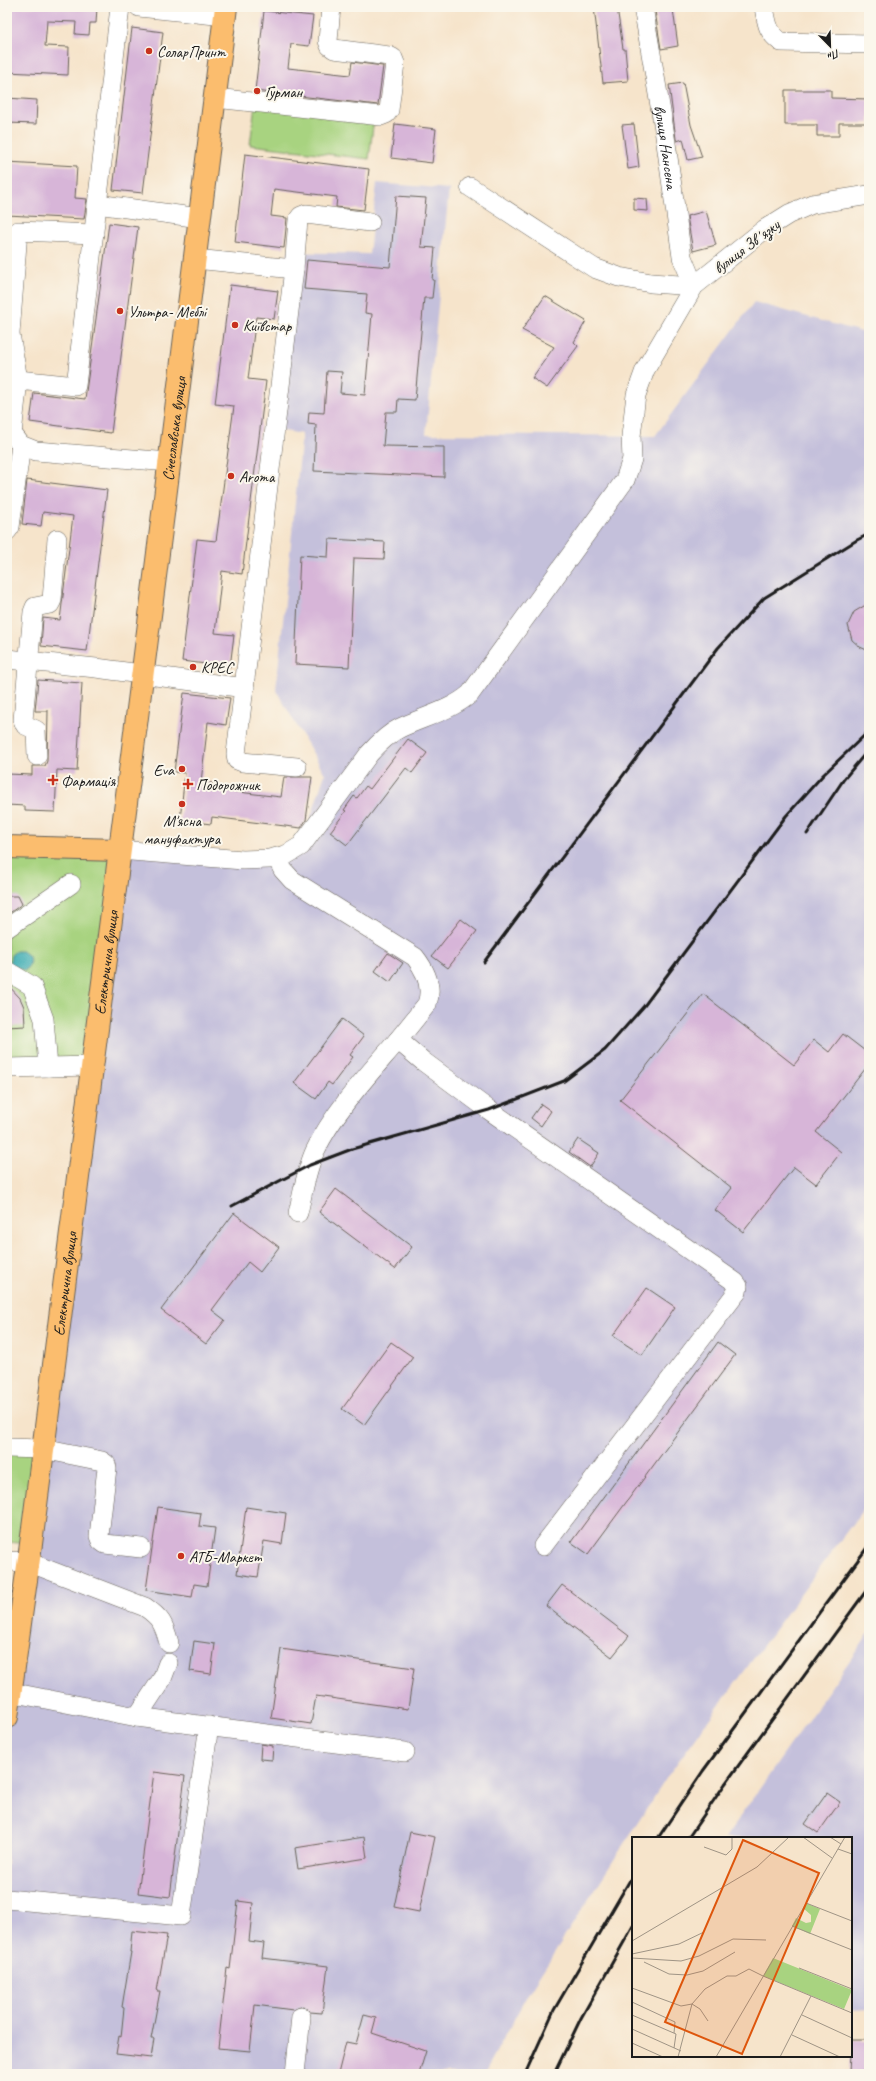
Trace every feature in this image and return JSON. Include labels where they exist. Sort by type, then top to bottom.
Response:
[{"type":"main road","name":"Січеславська вулиця","points":[[120,850],[226,11]]},
{"type":"main road","points":[[7,847],[120,850]]},
{"type":"main road","name":"Електрична вулиця","points":[[7,1717],[10,1692],[17,1562],[43,1449],[120,850]]},
{"type":"street","points":[[18,380],[76,386],[120,7]]},
{"type":"street","points":[[139,7],[226,11]]},
{"type":"street","points":[[214,98],[381,116],[386,114],[389,110],[395,63],[393,58],[389,56],[334,49],[330,46],[328,42],[331,7]]},
{"type":"street","name":"вулиця Нансена","points":[[643,7],[664,129],[682,257],[694,286]]},
{"type":"street","points":[[764,7],[768,27],[772,36],[781,42],[869,44]]},
{"type":"street","points":[[120,850],[243,860],[277,858],[301,846],[369,754],[382,741],[399,729],[461,701],[475,688],[625,480],[632,459],[631,436],[636,396],[645,370],[694,286],[651,283],[619,277],[594,268],[470,188]]},
{"type":"street","name":"вулиця Звʼязку","points":[[694,286],[765,228],[789,214],[812,204],[869,195]]},
{"type":"street","points":[[97,204],[200,218]]},
{"type":"street","points":[[297,767],[242,762],[238,760],[236,754],[294,269],[298,220],[301,216],[306,214],[370,222]]},
{"type":"street","points":[[7,531],[10,527],[13,435],[18,380],[10,334],[18,231],[94,234]]},
{"type":"street","points":[[194,259],[294,269]]},
{"type":"street","points":[[13,435],[43,452],[169,462]]},
{"type":"street","points":[[37,756],[36,730],[25,725],[24,720],[33,612],[35,607],[50,604],[52,600],[57,539]]},
{"type":"street","points":[[7,659],[29,660],[142,673],[245,688]]},
{"type":"street","points":[[277,858],[283,870],[292,880],[415,957],[427,977],[430,998],[427,1004],[398,1040],[360,1084],[330,1126],[315,1151],[298,1213]]},
{"type":"street","points":[[7,928],[71,884]]},
{"type":"street","points":[[7,971],[32,986],[44,1019],[48,1066]]},
{"type":"street","points":[[398,1040],[424,1062],[489,1110],[735,1282],[738,1286],[736,1292],[543,1546]]},
{"type":"street","points":[[7,1068],[92,1066]]},
{"type":"street","points":[[7,1448],[43,1449],[102,1461],[106,1464],[107,1468],[99,1536],[100,1541],[105,1544],[141,1548]]},
{"type":"street","points":[[17,1562],[145,1607],[159,1617],[166,1629],[169,1643]]},
{"type":"street","points":[[137,1717],[162,1679],[168,1663]]},
{"type":"street","points":[[10,1692],[137,1717],[405,1752]]},
{"type":"street","points":[[7,1899],[181,1916],[209,1726]]},
{"type":"street","points":[[295,2074],[302,2017]]},
{"type":"shaded area","points":[[377,183],[449,189],[426,434],[655,436],[754,302],[869,334],[869,1501],[669,1774],[529,1992],[484,2074],[7,2074],[7,1717],[119,850],[243,860],[301,846],[325,774],[276,690],[302,434],[272,429],[288,252],[369,254]]},
{"type":"shaded area","points":[[869,1633],[869,2010],[852,2011],[852,1837],[726,1837]]},
{"type":"green space","points":[[255,105],[374,119],[369,159],[250,145]]},
{"type":"green space","points":[[7,847],[119,850],[92,1066],[7,1068]]},
{"type":"green space","points":[[7,1448],[43,1449],[31,1544],[7,1542]]},
{"type":"water","points":[[16,951],[23,951],[29,956],[30,964],[25,971],[9,964],[11,955]]},
{"type":"building","points":[[7,7],[97,7],[96,23],[90,23],[89,35],[75,34],[76,22],[47,21],[45,46],[69,47],[68,75],[7,72]]},
{"type":"building","points":[[594,7],[617,7],[623,49],[625,49],[628,81],[603,83]]},
{"type":"building","points":[[673,9],[678,46],[661,49],[655,11]]},
{"type":"building","points":[[264,11],[313,16],[309,46],[291,44],[288,68],[350,75],[352,62],[383,66],[378,105],[255,91]]},
{"type":"building","points":[[132,28],[163,32],[143,193],[113,190]]},
{"type":"building","points":[[683,83],[691,125],[702,157],[688,160],[683,139],[677,141],[676,139],[669,85]]},
{"type":"building","points":[[785,90],[831,90],[831,98],[869,99],[869,123],[839,123],[839,136],[817,136],[817,125],[785,125]]},
{"type":"building","points":[[7,98],[37,100],[36,124],[7,123]]},
{"type":"building","points":[[395,124],[436,129],[432,163],[391,158]]},
{"type":"building","points":[[634,124],[639,167],[628,169],[622,125]]},
{"type":"building","points":[[245,154],[369,169],[364,210],[336,207],[337,197],[274,189],[271,216],[287,218],[284,248],[235,242]]},
{"type":"building","points":[[7,162],[77,166],[75,198],[87,199],[84,219],[7,215]]},
{"type":"building","points":[[396,196],[426,198],[421,247],[435,248],[432,280],[434,280],[432,298],[424,298],[415,400],[398,399],[397,412],[386,412],[383,446],[444,447],[444,477],[314,471],[316,425],[308,424],[309,412],[324,413],[327,371],[342,372],[340,393],[365,395],[372,314],[365,313],[367,294],[304,289],[307,260],[390,267]]},
{"type":"building","points":[[634,198],[647,199],[648,211],[634,210]]},
{"type":"building","points":[[706,211],[716,245],[693,251],[687,216]]},
{"type":"building","points":[[109,223],[138,227],[111,433],[30,422],[34,393],[85,399]]},
{"type":"building","points":[[230,285],[278,291],[274,319],[256,317],[248,379],[266,381],[242,574],[222,571],[215,633],[234,635],[230,667],[182,661],[197,539],[216,541],[234,406],[215,404]]},
{"type":"building","points":[[545,296],[586,321],[574,342],[578,346],[547,388],[532,378],[554,347],[522,330]]},
{"type":"building","points":[[27,480],[107,490],[87,651],[41,646],[43,618],[60,620],[73,516],[43,512],[41,526],[22,524]]},
{"type":"building","points":[[329,539],[385,542],[384,559],[354,558],[349,667],[295,664],[300,555],[328,557]]},
{"type":"building","points":[[869,603],[869,651],[860,647],[852,640],[848,625],[854,612]]},
{"type":"building","points":[[38,680],[82,683],[77,771],[57,770],[55,812],[25,811],[25,806],[7,805],[7,774],[32,775],[32,766],[45,766],[47,761],[48,711],[35,711]]},
{"type":"building","points":[[184,693],[230,698],[226,725],[208,722],[201,782],[212,783],[212,789],[281,797],[284,777],[312,777],[306,820],[301,828],[212,817],[211,824],[180,820],[185,773],[174,772]]},
{"type":"building","points":[[408,739],[427,753],[412,773],[406,768],[347,845],[330,832],[346,811],[344,810],[354,796],[357,798],[366,786],[370,789]]},
{"type":"building","points":[[7,896],[18,896],[22,904],[7,915]]},
{"type":"building","points":[[461,919],[477,931],[448,968],[432,956]]},
{"type":"building","points":[[388,953],[403,963],[390,982],[375,971]]},
{"type":"building","points":[[7,984],[20,998],[24,1007],[25,1026],[7,1027]]},
{"type":"building","points":[[703,994],[794,1065],[814,1040],[829,1052],[843,1034],[869,1054],[869,1064],[816,1132],[841,1152],[816,1184],[794,1167],[743,1232],[715,1210],[732,1188],[620,1100]]},
{"type":"building","points":[[342,1019],[364,1036],[350,1055],[353,1057],[332,1085],[328,1082],[316,1099],[294,1083]]},
{"type":"building","points":[[541,1104],[551,1111],[541,1126],[531,1118]]},
{"type":"building","points":[[578,1139],[599,1153],[590,1167],[569,1152]]},
{"type":"building","points":[[336,1189],[412,1247],[395,1269],[319,1212]]},
{"type":"building","points":[[234,1213],[279,1247],[260,1272],[248,1262],[212,1310],[225,1320],[206,1344],[161,1310]]},
{"type":"building","points":[[647,1288],[675,1307],[642,1355],[613,1336]]},
{"type":"building","points":[[391,1342],[413,1357],[364,1425],[342,1409]]},
{"type":"building","points":[[718,1342],[735,1355],[588,1554],[571,1542]]},
{"type":"building","name":"АТБ-Маркет","points":[[158,1507],[201,1513],[199,1526],[215,1528],[207,1586],[194,1584],[192,1597],[146,1590]]},
{"type":"building","points":[[246,1507],[286,1513],[282,1544],[264,1541],[258,1577],[237,1574]]},
{"type":"building","points":[[562,1585],[629,1636],[612,1657],[546,1606]]},
{"type":"building","points":[[194,1641],[215,1644],[211,1674],[190,1671]]},
{"type":"building","points":[[281,1649],[414,1668],[408,1709],[316,1696],[311,1724],[271,1718]]},
{"type":"building","points":[[261,1744],[273,1746],[272,1760],[260,1759]]},
{"type":"building","points":[[154,1772],[185,1776],[170,1897],[138,1893]]},
{"type":"building","points":[[827,1793],[840,1802],[818,1833],[805,1824]]},
{"type":"building","points":[[410,1832],[435,1837],[419,1912],[394,1907]]},
{"type":"building","points":[[364,1837],[367,1858],[298,1869],[295,1848]]},
{"type":"building","points":[[238,1901],[253,1903],[249,1941],[264,1943],[262,1958],[328,1966],[322,2013],[310,2012],[303,2006],[293,2010],[255,2005],[250,2051],[218,2048],[227,1968],[230,1969]]},
{"type":"building","points":[[132,1931],[167,1935],[157,1991],[160,1991],[151,2039],[154,2039],[151,2058],[116,2054],[119,2036],[121,2037],[124,2008],[122,2007],[131,1952]]},
{"type":"building","points":[[364,2015],[376,2018],[372,2033],[426,2051],[419,2074],[338,2074],[346,2042],[356,2044]]},
{"type":"building","points":[[852,2040],[869,2040],[869,2071],[849,2071],[850,2057],[852,2057]]},
{"type":"railway","points":[[484,962],[718,648],[764,598],[869,534]]},
{"type":"railway","points":[[232,1206],[310,1165],[352,1149],[489,1110],[564,1081],[605,1050],[644,1006],[786,816],[823,775],[869,731]]},
{"type":"railway","points":[[807,834],[844,779],[869,749]]},
{"type":"railway","points":[[659,1837],[703,1771],[869,1545]]},
{"type":"railway","points":[[689,1837],[725,1784],[869,1587]]},
{"type":"railway","points":[[525,2074],[554,2010],[632,1877]]},
{"type":"railway","points":[[554,2074],[581,2018],[632,1928]]},
{"type":"place","name":"СоларПринт","points":[[149,51]]},
{"type":"place","name":"Гурман","points":[[257,91]]},
{"type":"place","name":"Ультра- Меблі","points":[[120,311]]},
{"type":"place","name":"Київстар","points":[[235,325]]},
{"type":"place","name":"Aroma","points":[[231,476]]},
{"type":"place","name":"КРЕС","points":[[193,667]]},
{"type":"place","name":"Eva","points":[[182,769]]},
{"type":"place","name":"Фармація","points":[[53,780]]},
{"type":"place","name":"Подорожник","points":[[188,784]]},
{"type":"place","name":"М'ясна мануфактура","points":[[182,804]]},
{"type":"place","name":"АТБ-Маркет","points":[[181,1556]]}]
